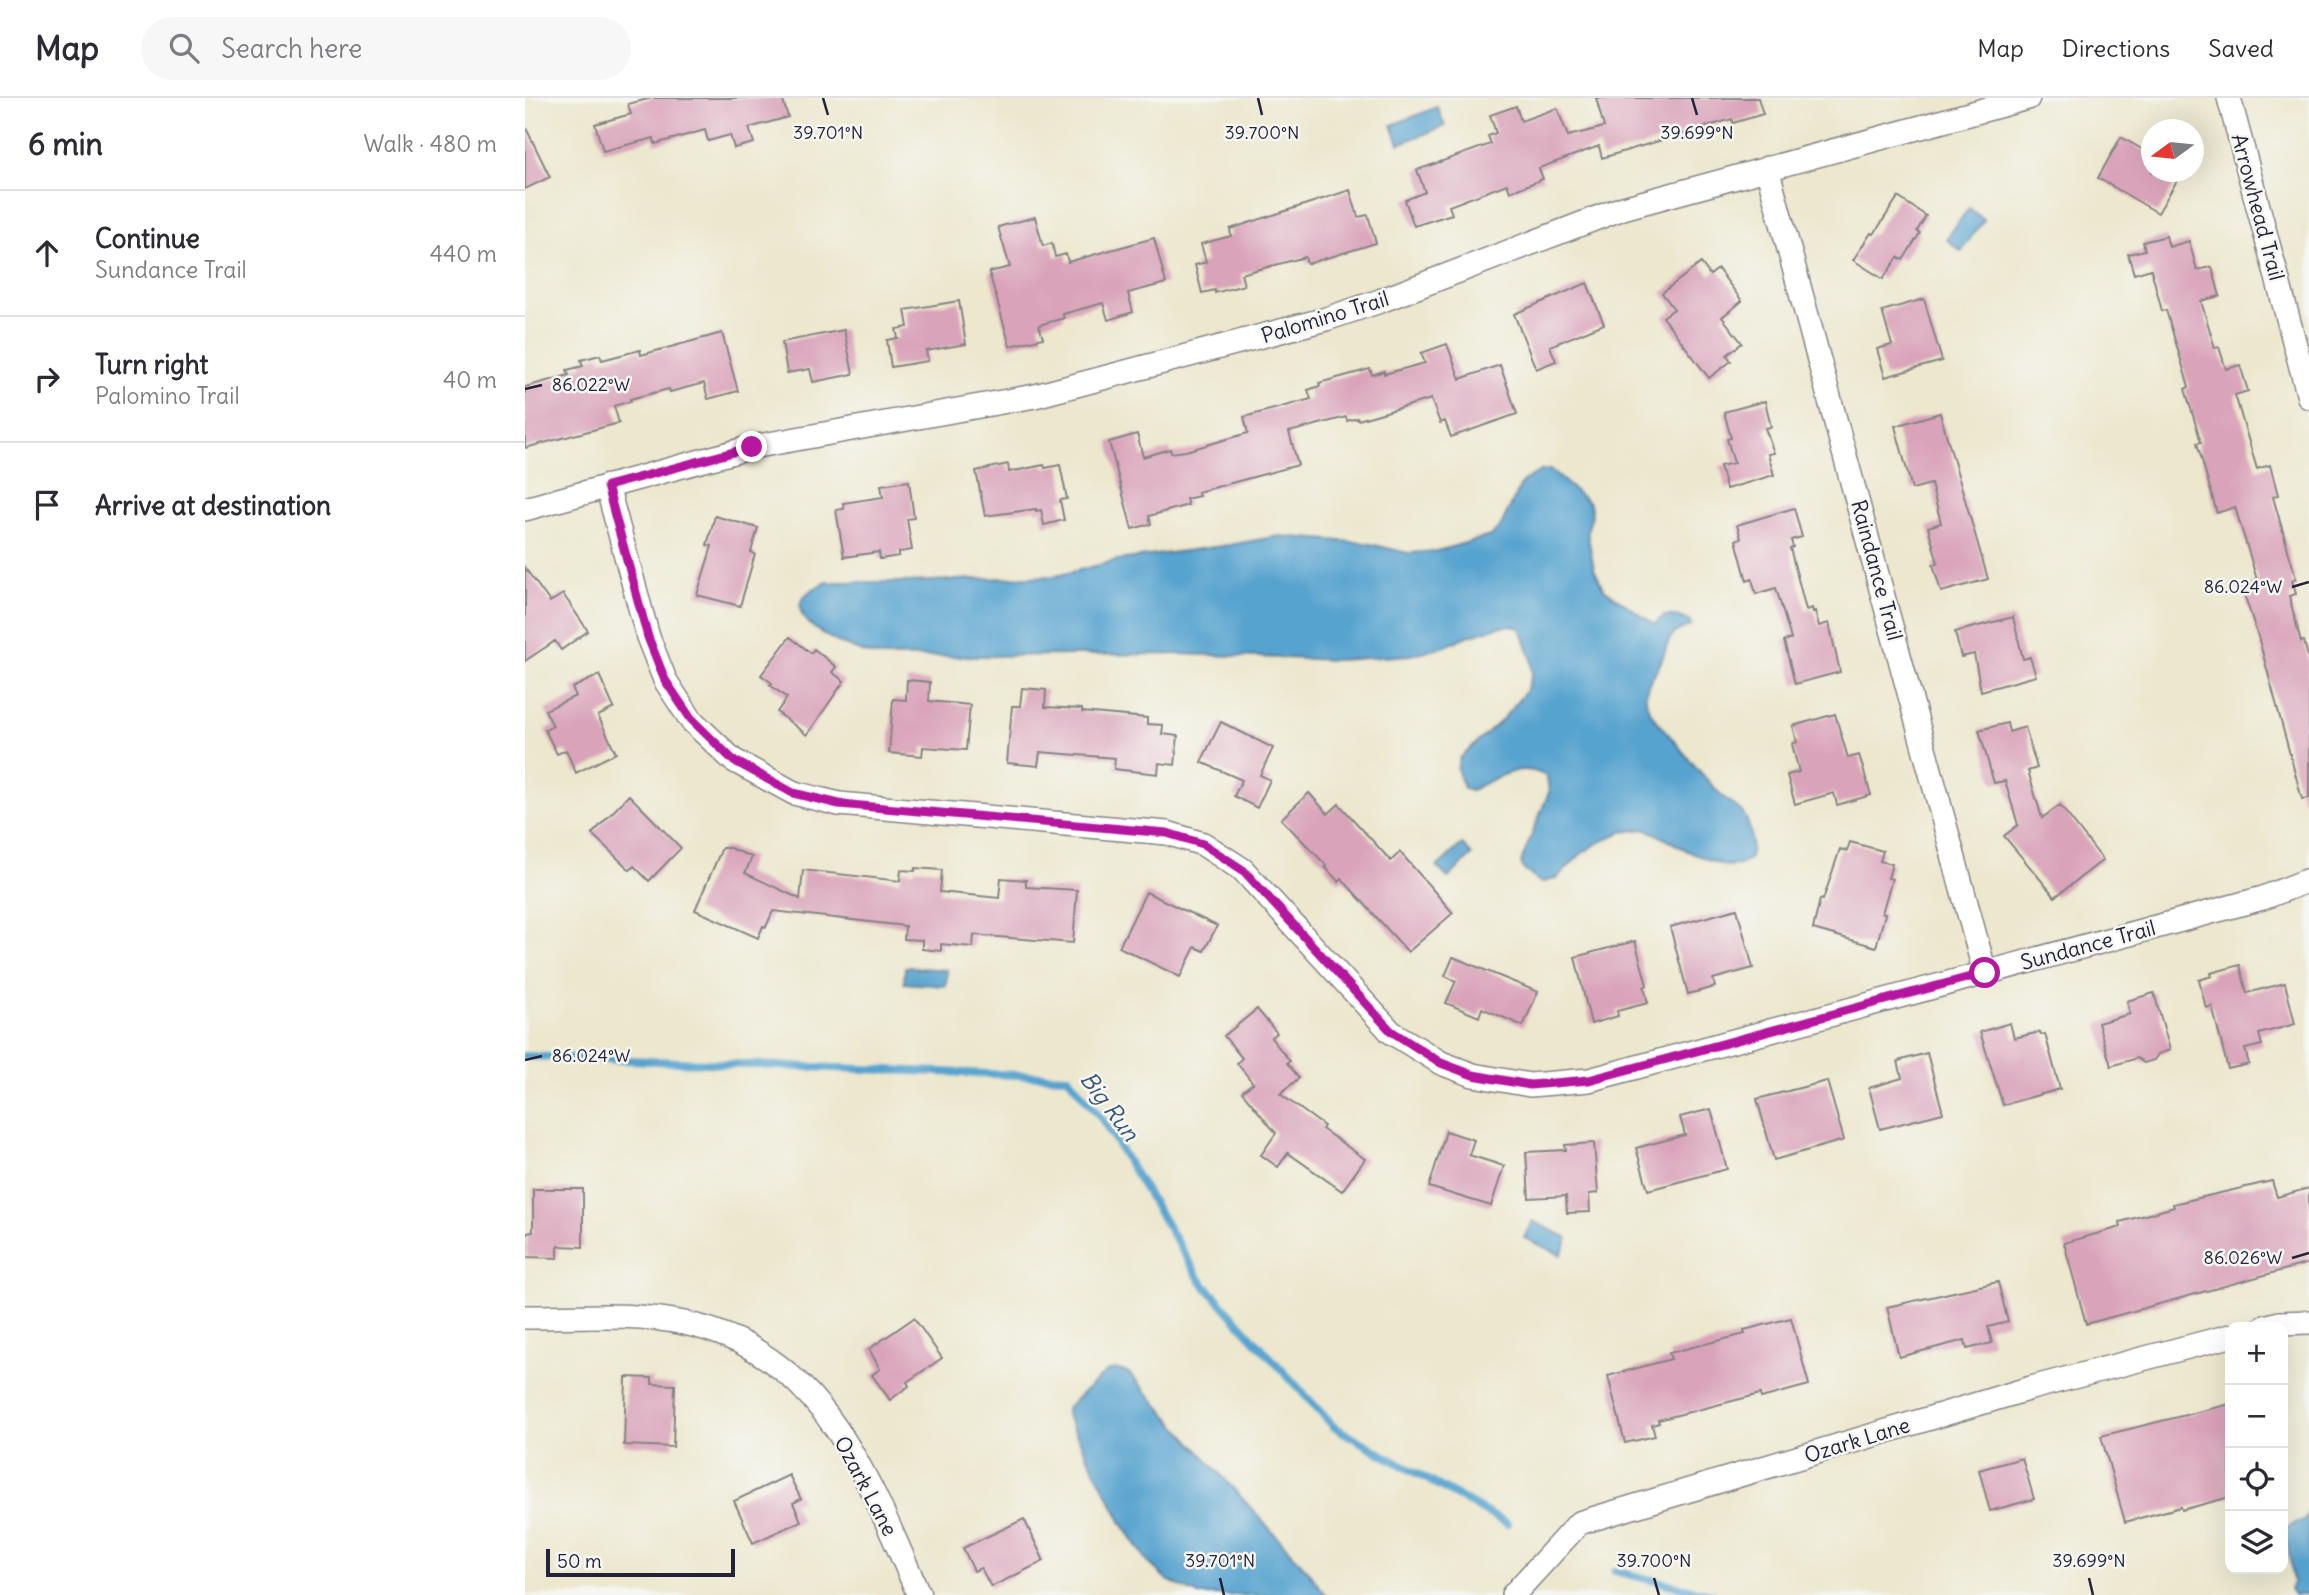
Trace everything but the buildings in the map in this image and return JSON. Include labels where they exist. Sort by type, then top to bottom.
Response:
[{"type":"street","name":"Palomino Trail","points":[[525,509],[752,447],[1035,396],[1326,319],[1380,301],[1596,217],[1650,200],[2028,98]]},
{"type":"street","name":"Arrowhead Trail","points":[[2229,98],[2309,397]]},
{"type":"street","name":"Raindance Trail","points":[[1767,168],[1985,973]]},
{"type":"street","name":"Sundance Trail","points":[[607,486],[648,637],[665,680],[691,719],[733,760],[793,793],[839,804],[1167,833],[1203,844],[1243,870],[1391,1031],[1441,1063],[1473,1075],[1530,1085],[1589,1080],[2263,898],[2309,880]]},
{"type":"street","name":"Ozark Lane","points":[[525,1318],[646,1318],[684,1323],[724,1336],[757,1351],[792,1377],[820,1406],[850,1447],[919,1595]]},
{"type":"street","points":[[2288,1323],[2309,1322]]},
{"type":"street","name":"Ozark Lane","points":[[1513,1595],[1580,1523],[2031,1388],[2225,1337]]},
{"type":"water","points":[[1437,107],[1445,126],[1399,144],[1392,125]]},
{"type":"water","points":[[1969,208],[1984,220],[1961,251],[1946,239]]},
{"type":"water","points":[[1551,470],[1590,504],[1592,515],[1587,531],[1594,569],[1604,589],[1654,624],[1664,616],[1677,616],[1690,621],[1691,626],[1677,632],[1669,640],[1660,664],[1648,684],[1646,702],[1655,719],[1699,771],[1745,817],[1751,834],[1751,852],[1750,858],[1739,865],[1725,866],[1692,853],[1647,829],[1621,832],[1598,843],[1581,854],[1557,878],[1541,883],[1524,870],[1521,862],[1549,792],[1547,777],[1537,772],[1518,770],[1471,790],[1464,788],[1457,769],[1460,758],[1502,720],[1526,691],[1532,674],[1531,657],[1521,629],[1512,625],[1410,655],[1338,660],[1180,654],[883,657],[831,639],[804,617],[800,605],[807,593],[828,582],[1056,576],[1118,560],[1279,536],[1366,543],[1408,553],[1437,551],[1490,536],[1500,527],[1523,481],[1541,471]]},
{"type":"water","points":[[1462,844],[1472,855],[1448,878],[1437,867]]},
{"type":"water","points":[[905,967],[947,970],[946,986],[904,983]]},
{"type":"water","points":[[1532,1221],[1568,1238],[1561,1255],[1524,1238]]},
{"type":"water","points":[[1115,1369],[1129,1373],[1307,1570],[1326,1595],[1199,1595],[1167,1580],[1149,1563],[1123,1525],[1066,1414],[1066,1408],[1106,1372]]},
{"type":"water","points":[[2309,1511],[2309,1595],[2294,1595],[2290,1589],[2293,1583],[2288,1527],[2304,1520]]},
{"type":"waterway","name":"Big Run","points":[[525,1056],[1068,1077],[1102,1119],[1200,1280],[1334,1427],[1507,1524]]},
{"type":"waterway","name":"Big Run","points":[[1615,1571],[1713,1595]]},
{"type":"route","points":[[752,447],[607,486],[648,637],[665,680],[691,719],[733,760],[793,793],[839,804],[1167,833],[1203,844],[1243,870],[1391,1031],[1441,1063],[1473,1075],[1530,1085],[1589,1080],[1985,973]]}]
